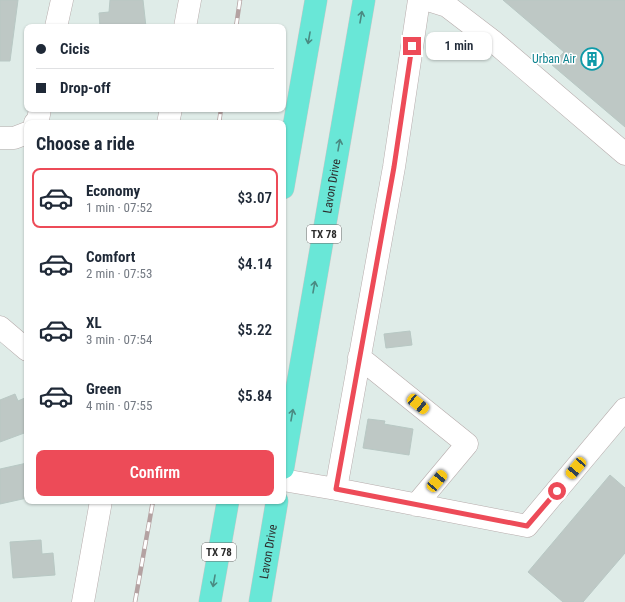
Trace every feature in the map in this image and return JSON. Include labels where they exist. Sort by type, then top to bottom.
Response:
[{"type":"main road","points":[[286,171],[316,0]]},
{"type":"main road","name":"Lavon Drive","points":[[286,451],[364,0]]},
{"type":"main road","name":"TX 78","points":[[210,602],[227,504]]},
{"type":"main road","name":"Lavon Drive","points":[[260,602],[276,504]]},
{"type":"street","points":[[57,24],[62,0]]},
{"type":"street","points":[[186,24],[190,0]]},
{"type":"street","points":[[336,489],[394,167],[419,0]]},
{"type":"street","points":[[428,0],[447,6],[494,42],[625,154]]},
{"type":"street","points":[[0,327],[24,347]]},
{"type":"street","points":[[359,357],[467,444],[416,505]]},
{"type":"street","points":[[286,481],[527,526],[625,409]]},
{"type":"street","points":[[83,602],[100,504]]},
{"type":"building","points":[[0,0],[18,0],[10,61],[0,61]]},
{"type":"building","points":[[110,0],[143,0],[146,24],[100,24],[99,13],[109,12]]},
{"type":"building","name":"Urban Air","points":[[503,0],[625,0],[625,127],[552,65],[564,52]]},
{"type":"building","points":[[410,331],[412,345],[386,348],[384,334]]},
{"type":"building","points":[[15,394],[18,401],[24,398],[24,433],[0,442],[0,400]]},
{"type":"building","points":[[368,419],[385,421],[384,424],[413,429],[409,455],[363,448]]},
{"type":"building","points":[[24,464],[24,499],[0,504],[0,469]]},
{"type":"building","points":[[610,475],[625,488],[625,553],[583,602],[563,602],[528,572]]},
{"type":"building","points":[[41,540],[42,554],[53,553],[55,575],[13,578],[10,542]]},
{"type":"railway","points":[[236,24],[240,0]]},
{"type":"railway","points":[[219,120],[221,112]]},
{"type":"railway","points":[[135,602],[152,504]]},
{"type":"place","name":"Urban Air","points":[[592,59]]},
{"type":"route","points":[[412,46],[394,167],[361,342],[336,489],[527,526],[557,491]]}]
